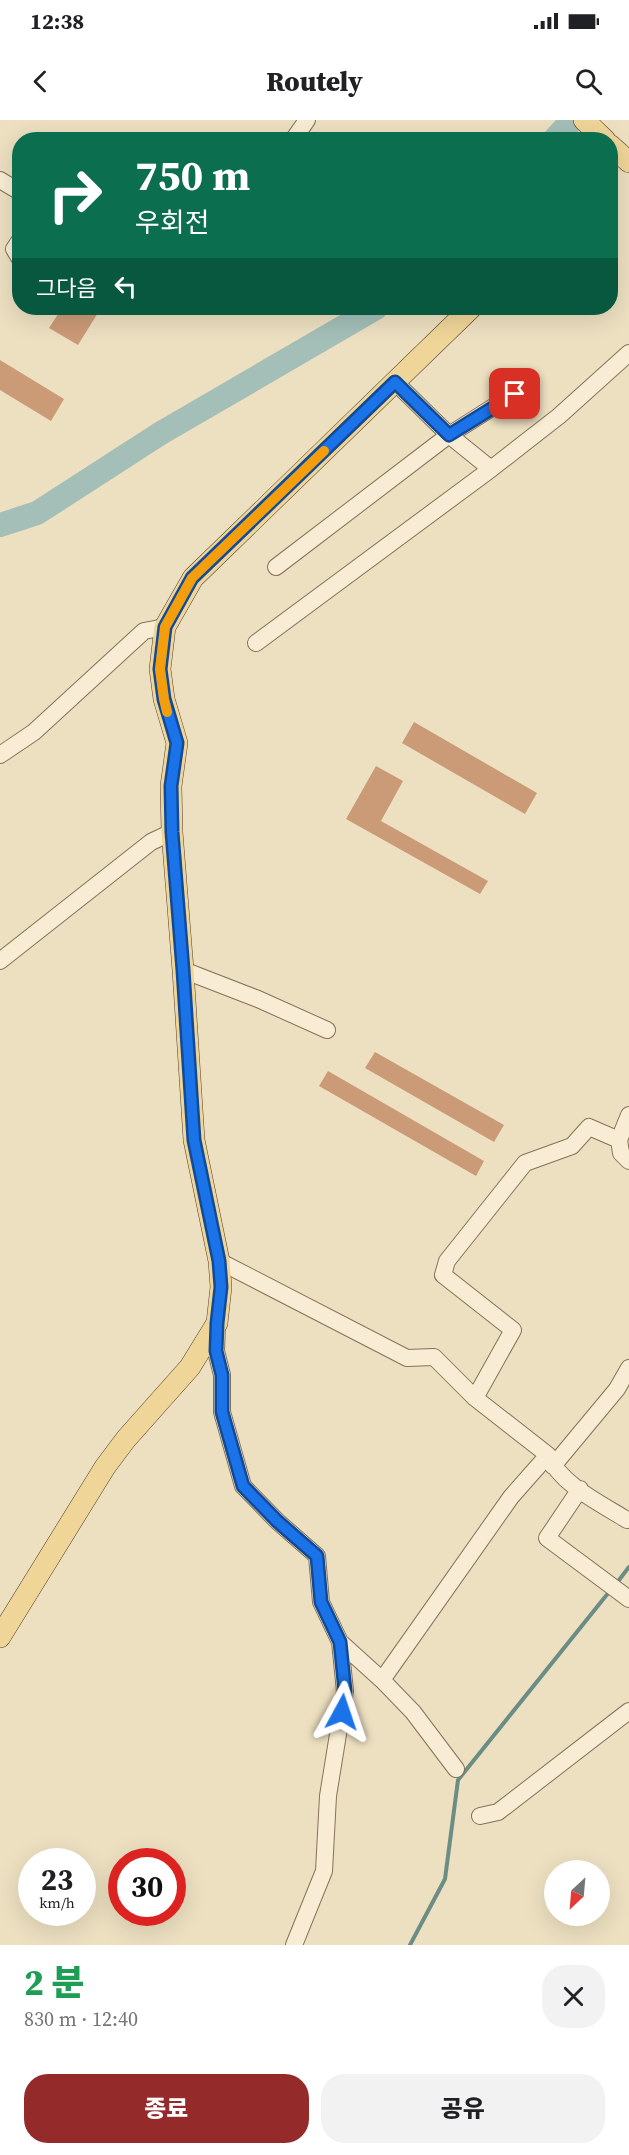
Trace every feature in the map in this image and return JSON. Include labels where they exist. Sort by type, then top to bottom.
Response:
[{"type":"main road","points":[[0,1637],[105,1467],[126,1439],[190,1367],[217,1323],[221,1287],[219,1261],[194,1140],[172,832],[171,786],[177,743],[164,699],[160,669],[165,627],[192,578],[464,315]]},
{"type":"street","points":[[256,643],[559,416],[629,353]]},
{"type":"street","points":[[395,382],[449,435],[490,469]]},
{"type":"street","points":[[276,567],[449,435],[531,383]]},
{"type":"street","points":[[0,755],[34,732],[144,631],[165,627]]},
{"type":"street","points":[[0,962],[151,842],[172,832]]},
{"type":"street","points":[[183,970],[258,999],[327,1030]]},
{"type":"street","points":[[629,1114],[619,1140],[621,1153],[629,1161]]},
{"type":"street","points":[[475,1398],[513,1330],[443,1275],[447,1261],[525,1163],[572,1146],[589,1127],[619,1140]]},
{"type":"street","points":[[219,1261],[407,1358],[434,1357],[475,1398],[550,1460],[580,1489],[627,1520]]},
{"type":"street","points":[[217,1323],[216,1351],[222,1375],[222,1412],[243,1486],[277,1521],[317,1556],[321,1602],[340,1642],[345,1691],[328,1796],[324,1871],[294,1945]]},
{"type":"street","points":[[382,1680],[511,1497],[550,1460],[617,1389],[629,1368]]},
{"type":"street","points":[[580,1489],[547,1538],[629,1599]]},
{"type":"street","points":[[340,1642],[382,1680],[412,1712],[456,1769]]},
{"type":"street","points":[[480,1816],[498,1812],[629,1711]]},
{"type":"building","points":[[57,315],[97,315],[78,345],[49,328]]},
{"type":"building","points":[[0,360],[64,399],[51,421],[0,390]]},
{"type":"building","points":[[414,722],[537,793],[525,814],[402,743]]},
{"type":"building","points":[[376,766],[403,781],[381,821],[488,881],[480,894],[346,819]]},
{"type":"building","points":[[375,1052],[504,1125],[494,1142],[365,1068]]},
{"type":"building","points":[[328,1071],[484,1161],[476,1176],[319,1086]]},
{"type":"waterway","points":[[561,132],[572,120]]},
{"type":"waterway","points":[[0,525],[37,513],[161,433],[364,315]]},
{"type":"waterway","points":[[616,1584],[629,1567]]},
{"type":"waterway","points":[[410,1945],[445,1879],[458,1780],[609,1592]]},
{"type":"slow traffic","points":[[167,712],[160,669],[165,627],[192,578],[324,451]]},
{"type":"route","points":[[342,1712],[345,1691],[340,1642],[321,1602],[317,1556],[277,1521],[243,1486],[222,1412],[222,1375],[216,1351],[221,1287],[219,1261],[194,1140],[172,832],[171,786],[177,743],[164,699],[160,669],[165,627],[192,578],[395,382],[449,435],[515,394]]}]
